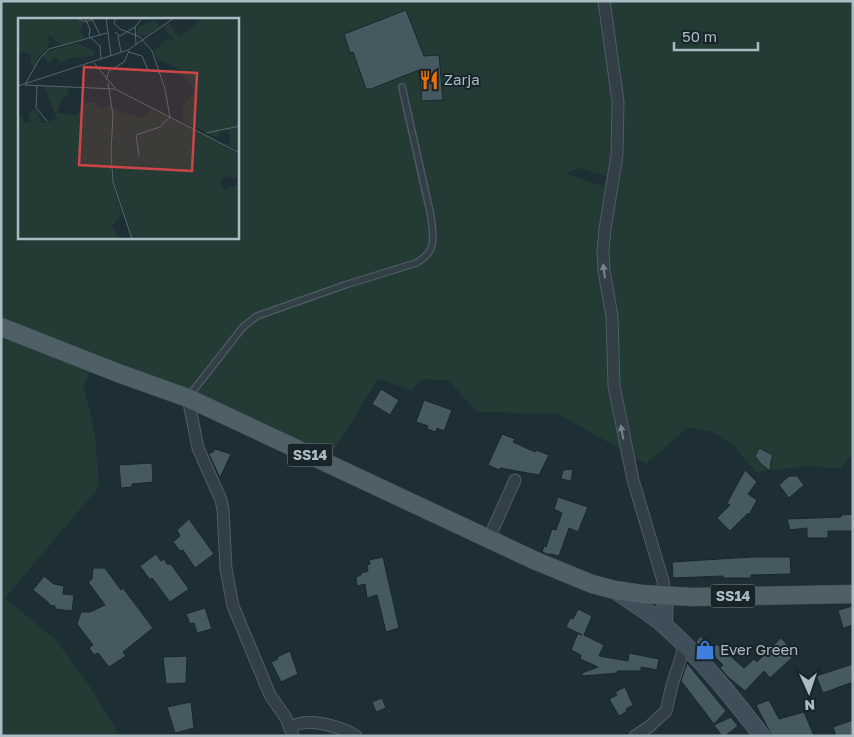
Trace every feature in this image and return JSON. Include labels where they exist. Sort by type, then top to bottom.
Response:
[{"type":"main road","name":"SS14","points":[[1,326],[118,373],[188,398],[559,571],[592,584],[615,590],[665,596],[853,594]]},
{"type":"street","points":[[604,1],[618,101],[618,138],[613,182],[604,229],[604,271],[612,316],[614,386],[633,480],[663,581],[665,596],[664,624]]},
{"type":"street","points":[[188,398],[198,448],[221,500],[226,569],[233,606],[270,695],[286,718],[291,732],[301,723],[310,722],[344,729],[356,736]]},
{"type":"street","points":[[489,538],[515,480]]},
{"type":"street","points":[[615,590],[664,624],[731,696],[762,736]]},
{"type":"street","points":[[635,736],[650,726],[666,711],[685,645]]},
{"type":"lane","points":[[188,398],[243,327],[257,316],[426,258],[432,249],[431,216],[402,87]]},
{"type":"green space","points":[[1,1],[601,1],[615,119],[610,177],[579,168],[566,174],[603,186],[605,181],[618,184],[622,138],[621,92],[610,1],[853,1],[853,451],[840,469],[810,466],[756,472],[733,445],[712,432],[688,427],[646,464],[559,414],[476,412],[449,381],[423,379],[412,390],[378,379],[331,455],[1,318]]},
{"type":"green space","points":[[1,334],[90,370],[84,387],[95,434],[99,487],[5,598],[56,640],[87,682],[120,736],[1,736]]},
{"type":"building","points":[[406,10],[424,56],[439,55],[443,100],[422,101],[419,70],[371,89],[366,89],[353,52],[350,53],[344,34]]},
{"type":"building","points":[[381,389],[399,400],[390,415],[372,404]]},
{"type":"building","points":[[424,400],[452,410],[444,431],[437,428],[436,432],[427,429],[428,426],[416,422]]},
{"type":"building","points":[[502,434],[515,439],[513,442],[535,452],[536,450],[549,455],[539,475],[500,468],[499,470],[488,465]]},
{"type":"building","points":[[759,448],[773,455],[770,471],[755,456]]},
{"type":"building","points":[[215,449],[231,454],[220,478],[208,452],[212,453]]},
{"type":"building","points":[[152,463],[153,482],[132,484],[132,487],[121,488],[119,465]]},
{"type":"building","points":[[573,469],[571,481],[561,479],[563,470]]},
{"type":"building","points":[[745,470],[757,482],[748,494],[757,500],[749,515],[748,513],[730,531],[717,518],[730,505],[727,503]]},
{"type":"building","points":[[789,476],[797,476],[804,485],[789,498],[779,485]]},
{"type":"building","points":[[558,497],[588,507],[578,532],[569,528],[559,556],[542,552],[544,546],[546,547],[552,529],[556,530],[562,513],[554,509]]},
{"type":"building","points":[[853,514],[853,531],[828,531],[828,538],[807,538],[807,528],[790,530],[787,519],[841,517],[841,515]]},
{"type":"building","points":[[189,519],[214,554],[195,568],[183,550],[180,551],[173,542],[180,536],[177,530]]},
{"type":"building","points":[[156,554],[161,561],[164,559],[168,565],[170,563],[189,589],[170,602],[152,578],[150,580],[140,566]]},
{"type":"building","points":[[383,557],[399,628],[386,632],[377,595],[367,598],[365,584],[357,586],[356,577],[368,571],[367,565],[370,564],[369,560]]},
{"type":"building","points":[[751,557],[790,557],[791,574],[751,575],[751,578],[723,578],[723,576],[673,578],[672,562]]},
{"type":"building","points":[[93,568],[105,568],[121,590],[123,588],[153,628],[123,652],[126,656],[109,667],[98,653],[94,655],[89,648],[93,645],[77,624],[81,612],[90,612],[105,605],[88,582],[92,579]]},
{"type":"building","points":[[44,576],[54,584],[64,586],[63,594],[74,595],[72,611],[55,609],[55,606],[49,605],[33,590]]},
{"type":"building","points":[[853,606],[853,625],[843,628],[838,610]]},
{"type":"building","points":[[205,608],[212,629],[197,633],[194,623],[190,624],[186,614]]},
{"type":"building","points":[[578,609],[592,616],[584,635],[604,645],[599,656],[628,661],[629,653],[659,659],[657,670],[641,667],[641,671],[617,671],[618,673],[583,676],[582,673],[598,667],[580,659],[581,655],[571,650],[578,633],[566,627],[570,618],[573,619]]},
{"type":"building","points":[[701,636],[712,649],[717,644],[744,668],[754,659],[757,662],[781,638],[796,654],[770,678],[764,671],[745,691],[727,676],[720,668],[723,665],[709,651],[707,653],[696,642]]},
{"type":"building","points":[[290,651],[298,674],[281,682],[271,662]]},
{"type":"building","points":[[187,656],[186,683],[166,684],[163,657]]},
{"type":"building","points":[[687,663],[726,711],[714,724],[681,681]]},
{"type":"building","points":[[853,664],[853,682],[823,693],[816,676]]},
{"type":"building","points":[[625,687],[633,705],[619,716],[609,699],[617,695],[615,692]]},
{"type":"building","points":[[382,698],[386,708],[376,712],[372,702]]},
{"type":"building","points":[[769,700],[779,719],[804,712],[814,736],[772,736],[756,705]]},
{"type":"building","points":[[191,702],[194,728],[175,733],[167,707]]},
{"type":"building","points":[[731,717],[738,726],[725,736],[722,736],[714,725]]},
{"type":"building","points":[[853,720],[853,736],[836,736],[833,727]]},
{"type":"place","name":"Zarja","points":[[429,80]]},
{"type":"place","name":"Ever Green","points":[[705,650]]}]
